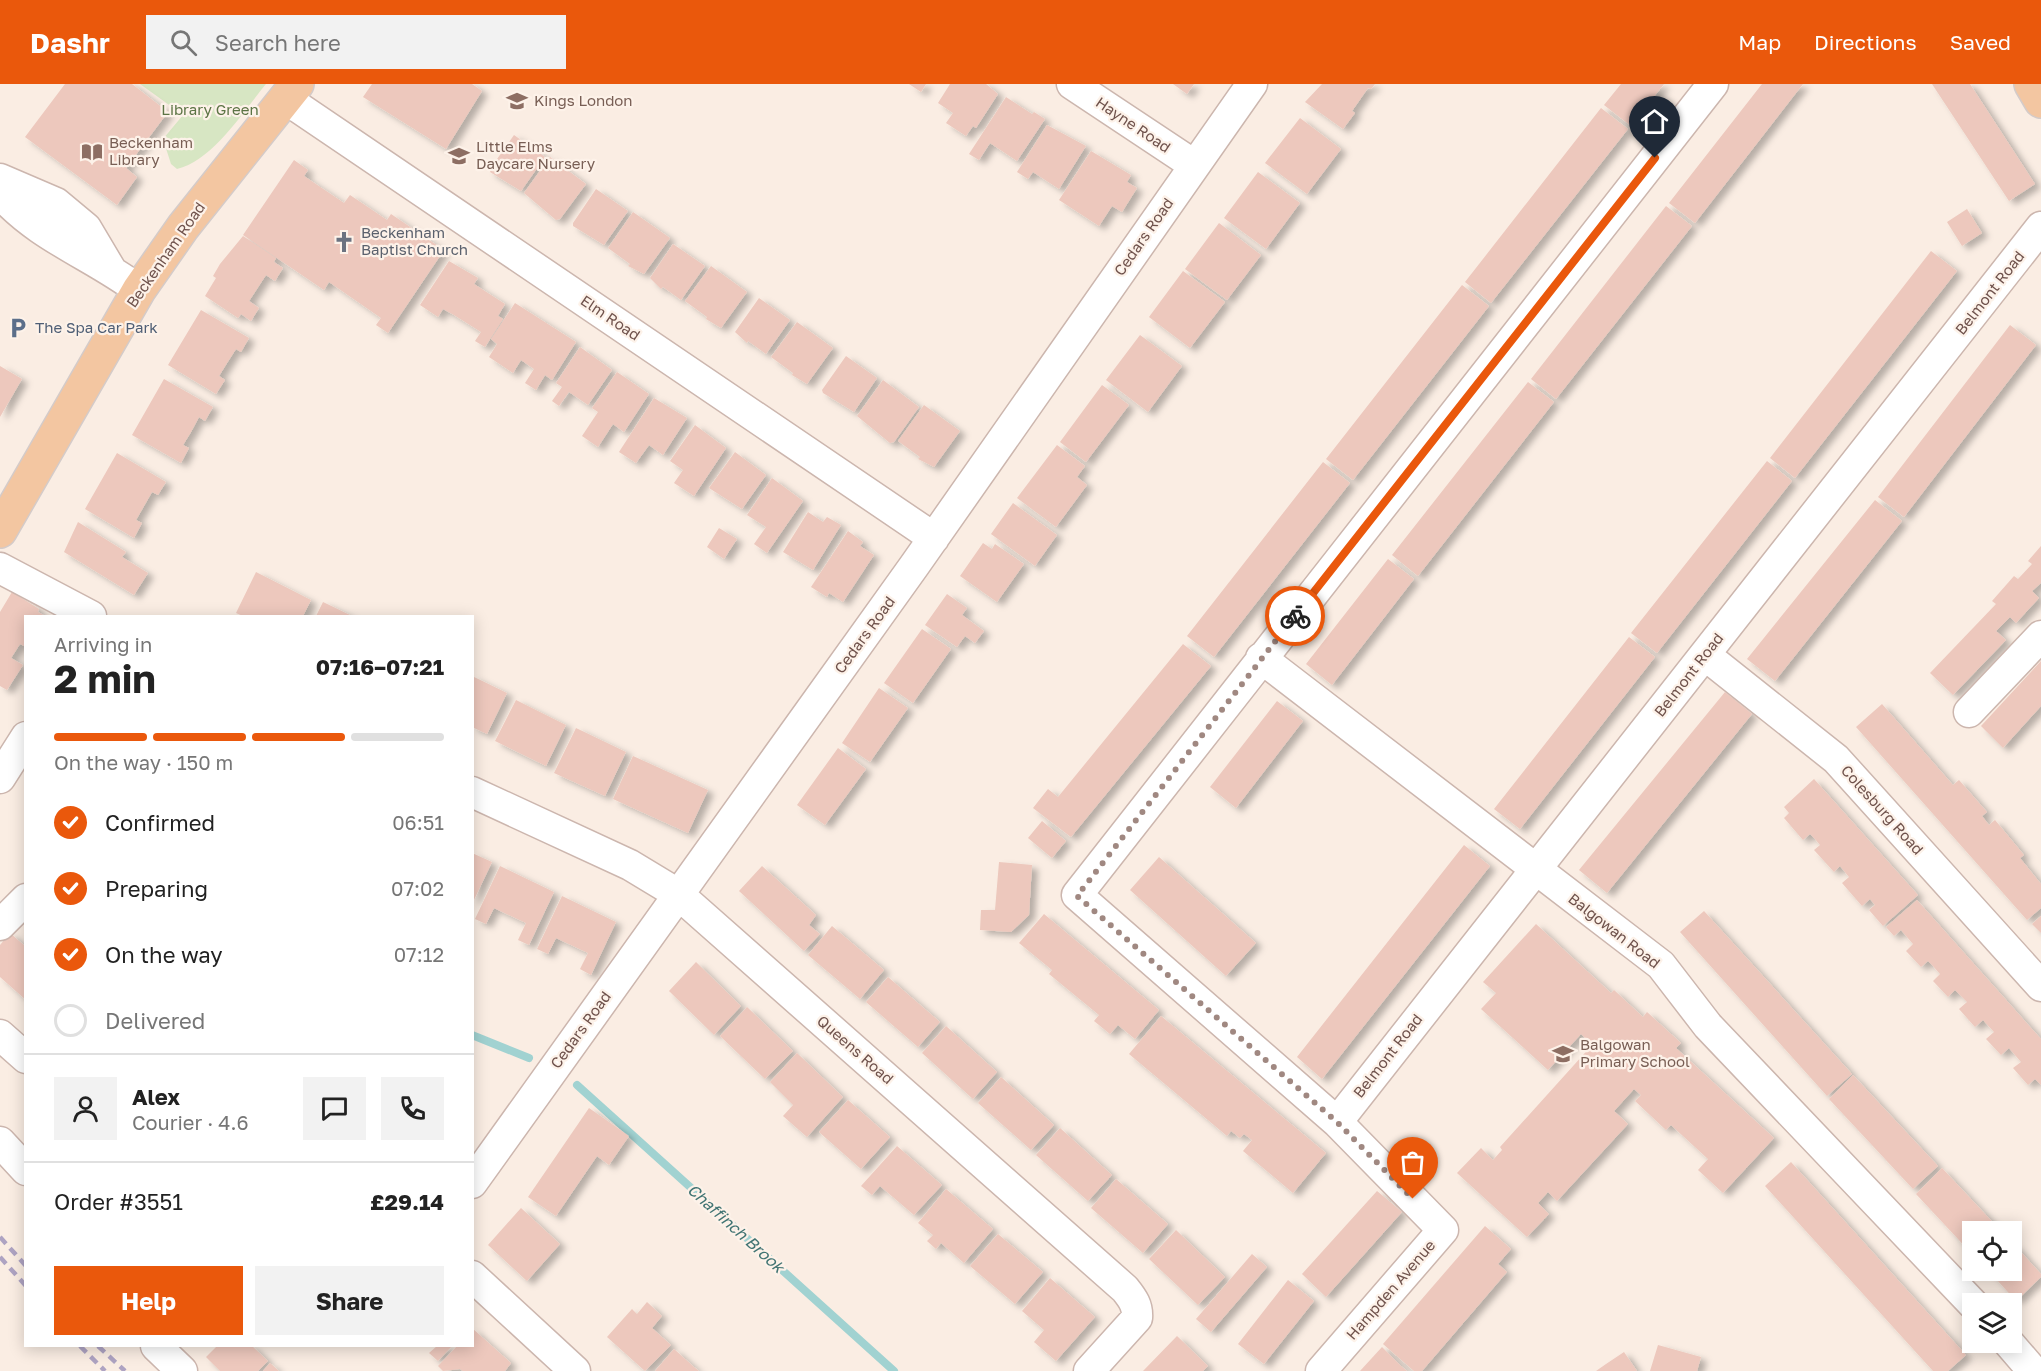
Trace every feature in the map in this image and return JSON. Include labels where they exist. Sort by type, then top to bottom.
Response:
[{"type":"main road","points":[[2031,84],[2041,101]]},
{"type":"main road","name":"Beckenham Road","points":[[0,531],[140,290],[183,227],[291,91]]},
{"type":"street","name":"Hayne Road","points":[[1072,84],[1194,165]]},
{"type":"street","name":"Cedars Road","points":[[474,1180],[934,538],[1252,84]]},
{"type":"street","points":[[1261,658],[1713,84]]},
{"type":"street","name":"Elm Road","points":[[291,91],[934,538]]},
{"type":"street","points":[[0,179],[56,203],[86,228],[111,270]]},
{"type":"street","points":[[0,193],[9,203],[65,247],[111,270],[140,290]]},
{"type":"street","name":"Belmont Road","points":[[1337,1122],[2041,227]]},
{"type":"street","points":[[0,568],[89,615]]},
{"type":"street","points":[[1969,712],[2041,636]]},
{"type":"street","name":"Colesburg Road","points":[[1704,655],[1836,759],[2041,986]]},
{"type":"street","name":"Balgowan Road","points":[[1261,658],[1661,965],[1708,1026],[1963,1293]]},
{"type":"street","name":"Hampden Avenue","points":[[1261,658],[1077,896],[1337,1122],[1443,1230],[1321,1371]]},
{"type":"street","points":[[0,778],[24,740]]},
{"type":"street","name":"Queens Road","points":[[474,793],[630,865],[678,894],[1125,1289],[1134,1299],[1137,1318],[1089,1371]]},
{"type":"street","points":[[0,925],[24,901]]},
{"type":"street","points":[[0,1035],[24,1056]]},
{"type":"street","points":[[0,1142],[24,1168]]},
{"type":"street","points":[[474,1278],[575,1371]]},
{"type":"street","points":[[157,1347],[182,1371]]},
{"type":"street","points":[[2017,1353],[2033,1371]]},
{"type":"green space","name":"Library Green","points":[[140,84],[266,84],[215,146],[190,164],[177,169],[171,164],[163,139],[183,115]]},
{"type":"building","name":"Beckenham Library","points":[[65,84],[132,84],[168,112],[126,168],[137,177],[117,205],[25,137]]},
{"type":"building","points":[[372,84],[472,84],[482,91],[446,149],[363,97]]},
{"type":"building","points":[[909,84],[926,84],[921,92]]},
{"type":"building","points":[[950,84],[986,84],[998,94],[976,128],[973,126],[966,136],[946,123],[953,113],[938,103]]},
{"type":"building","points":[[1173,84],[1194,84],[1187,94]]},
{"type":"building","points":[[1322,84],[1375,84],[1371,89],[1368,88],[1352,111],[1355,113],[1343,129],[1305,102]]},
{"type":"building","points":[[1621,84],[1664,84],[1631,126],[1604,105]]},
{"type":"building","points":[[1762,84],[1803,84],[1695,223],[1669,203]]},
{"type":"building","points":[[1932,84],[1970,84],[2035,184],[2009,201]]},
{"type":"building","points":[[1006,97],[1032,114],[1034,112],[1045,119],[1017,161],[990,143],[979,160],[969,154]]},
{"type":"building","points":[[1601,108],[1628,129],[1491,303],[1465,282]]},
{"type":"building","points":[[1300,118],[1341,149],[1307,194],[1265,163]]},
{"type":"building","points":[[1047,125],[1086,146],[1059,189],[1033,172],[1028,179],[1017,172]]},
{"type":"building","points":[[514,135],[545,157],[521,191],[490,172]]},
{"type":"building","points":[[1091,151],[1131,175],[1127,182],[1137,188],[1122,212],[1112,206],[1099,226],[1059,200]]},
{"type":"building","points":[[550,157],[586,184],[560,219],[556,220],[524,193]]},
{"type":"building","name":"Beckenham Baptist Church","points":[[294,160],[308,170],[304,176],[344,203],[350,195],[387,220],[391,214],[444,250],[388,333],[376,325],[381,318],[329,282],[324,290],[243,235]]},
{"type":"building","points":[[1258,172],[1300,203],[1266,249],[1224,218]]},
{"type":"building","points":[[596,189],[628,211],[604,245],[573,226]]},
{"type":"building","points":[[1666,206],[1692,226],[1556,399],[1531,379]]},
{"type":"building","points":[[1967,209],[1982,233],[1962,246],[1947,222]]},
{"type":"building","points":[[633,212],[670,238],[644,274],[628,266],[630,264],[608,248]]},
{"type":"building","points":[[1219,223],[1261,255],[1227,300],[1185,269]]},
{"type":"building","points":[[243,236],[276,258],[274,262],[283,268],[275,281],[266,275],[249,301],[259,308],[251,321],[241,314],[238,318],[205,296],[216,278],[213,276],[220,264]]},
{"type":"building","points":[[673,244],[705,266],[681,300],[663,287],[661,289],[650,278]]},
{"type":"building","points":[[1931,251],[1957,271],[1795,478],[1770,458]]},
{"type":"building","points":[[449,261],[478,278],[474,284],[505,304],[498,316],[503,319],[485,347],[475,341],[481,332],[443,309],[438,317],[420,305]]},
{"type":"building","points":[[711,266],[747,292],[721,328],[706,319],[707,317],[685,301]]},
{"type":"building","points":[[1183,271],[1225,302],[1190,348],[1149,317]]},
{"type":"building","points":[[1462,285],[1489,306],[1353,480],[1326,459]]},
{"type":"building","points":[[759,298],[790,320],[766,354],[748,341],[747,343],[735,332]]},
{"type":"building","points":[[515,303],[576,342],[552,380],[545,375],[536,390],[525,383],[534,369],[521,360],[513,373],[489,357],[497,344],[491,339]]},
{"type":"building","points":[[201,310],[249,338],[241,352],[236,349],[219,376],[225,380],[216,394],[168,365]]},
{"type":"building","points":[[797,322],[833,348],[807,384],[792,375],[793,373],[771,357]]},
{"type":"building","points":[[2010,325],[2036,345],[1904,517],[1878,497]]},
{"type":"building","points":[[1140,335],[1182,366],[1148,412],[1106,380]]},
{"type":"building","points":[[580,347],[612,370],[588,405],[569,392],[559,406],[552,401],[562,387],[556,383]]},
{"type":"building","points":[[846,356],[877,378],[854,412],[823,393],[822,390]]},
{"type":"building","points":[[0,366],[22,379],[0,417]]},
{"type":"building","points":[[617,372],[649,394],[624,432],[613,424],[598,447],[582,436],[598,412],[592,408]]},
{"type":"building","points":[[164,379],[213,407],[205,421],[199,417],[183,445],[189,448],[181,463],[132,435]]},
{"type":"building","points":[[883,380],[919,407],[894,442],[890,443],[857,416]]},
{"type":"building","points":[[1528,382],[1554,402],[1418,576],[1392,555]]},
{"type":"building","points":[[1102,385],[1129,405],[1086,462],[1060,442]]},
{"type":"building","points":[[654,398],[687,418],[663,455],[649,445],[636,463],[619,452]]},
{"type":"building","points":[[924,405],[960,431],[934,467],[918,459],[920,457],[898,441]]},
{"type":"building","points":[[695,425],[726,448],[694,496],[674,483],[683,470],[670,461]]},
{"type":"building","points":[[1057,445],[1085,466],[1077,477],[1087,485],[1056,527],[1017,498]]},
{"type":"building","points":[[735,452],[766,475],[742,509],[709,488]]},
{"type":"building","points":[[117,453],[166,482],[158,495],[152,492],[136,520],[142,523],[134,538],[85,509]]},
{"type":"building","points":[[1767,461],[1792,481],[1657,653],[1631,633]]},
{"type":"building","points":[[1323,462],[1350,483],[1214,657],[1187,636]]},
{"type":"building","points":[[772,478],[803,501],[767,553],[754,544],[766,527],[747,515]]},
{"type":"building","points":[[1875,500],[1902,521],[1775,681],[1747,659]]},
{"type":"building","points":[[1013,503],[1057,535],[1035,566],[991,534]]},
{"type":"building","points":[[808,512],[823,522],[827,517],[841,525],[813,570],[783,552]]},
{"type":"building","points":[[78,522],[126,552],[122,557],[148,573],[134,595],[64,552]]},
{"type":"building","points":[[719,528],[737,539],[724,559],[707,547]]},
{"type":"building","points":[[848,531],[863,542],[860,546],[874,555],[843,602],[829,593],[827,597],[811,587]]},
{"type":"building","points":[[983,543],[992,549],[995,544],[1024,564],[997,602],[960,576]]},
{"type":"building","points":[[2041,546],[2041,583],[2032,591],[2039,598],[2016,623],[2010,617],[1996,631],[2006,640],[1953,695],[1930,673],[1996,604],[1992,601],[2014,576],[2018,579],[2032,564],[2028,561]]},
{"type":"building","points":[[1388,559],[1414,579],[1332,685],[1306,664]]},
{"type":"building","points":[[256,572],[311,600],[304,615],[241,615],[236,613]]},
{"type":"building","points":[[12,592],[39,609],[38,612],[43,615],[24,615],[24,646],[20,644],[11,658],[23,665],[7,690],[0,686],[0,612]]},
{"type":"building","points":[[947,594],[967,608],[962,615],[984,631],[975,643],[965,636],[957,647],[925,625]]},
{"type":"building","points":[[323,602],[350,615],[316,615]]},
{"type":"building","points":[[922,629],[951,649],[913,703],[884,683]]},
{"type":"building","points":[[1629,637],[1655,657],[1520,829],[1494,809]]},
{"type":"building","points":[[1183,644],[1211,666],[1071,837],[1033,808],[1048,789],[1058,797]]},
{"type":"building","points":[[2041,661],[2041,706],[2003,748],[1981,726]]},
{"type":"building","points":[[474,677],[507,693],[487,734],[474,728]]},
{"type":"building","points":[[879,688],[908,708],[870,762],[842,743]]},
{"type":"building","points":[[1725,692],[1752,714],[1607,893],[1579,870]]},
{"type":"building","points":[[516,700],[566,725],[546,766],[495,741]]},
{"type":"building","points":[[1277,701],[1303,721],[1236,808],[1210,787]]},
{"type":"building","points":[[1882,704],[1953,785],[1959,780],[1987,812],[1982,816],[1989,825],[1995,820],[2024,855],[2020,858],[2041,884],[2041,908],[2027,920],[1856,727]]},
{"type":"building","points":[[576,728],[626,752],[605,796],[554,773]]},
{"type":"building","points":[[838,748],[866,769],[825,825],[797,805]]},
{"type":"building","points":[[633,756],[708,790],[688,833],[613,799]]},
{"type":"building","points":[[1814,779],[1918,895],[1883,926],[1869,910],[1875,905],[1870,899],[1862,906],[1842,883],[1849,877],[1840,866],[1834,872],[1814,850],[1820,845],[1815,839],[1810,834],[1803,840],[1784,818],[1789,813],[1784,807]]},
{"type":"building","points":[[1042,821],[1066,841],[1052,858],[1028,838]]},
{"type":"building","points":[[1464,845],[1490,866],[1322,1079],[1297,1057]]},
{"type":"building","points":[[474,854],[492,862],[474,900]]},
{"type":"building","points":[[1159,857],[1256,943],[1226,976],[1130,890]]},
{"type":"building","points":[[999,862],[1032,865],[1029,915],[1011,932],[980,930],[981,910],[995,910]]},
{"type":"building","points":[[500,866],[554,892],[529,945],[518,940],[526,923],[494,908],[486,924],[475,919]]},
{"type":"building","points":[[762,866],[816,915],[809,925],[820,934],[804,951],[739,891]]},
{"type":"building","points":[[562,896],[616,922],[591,975],[580,969],[588,953],[556,938],[548,954],[537,949]]},
{"type":"building","points":[[1917,900],[2041,1039],[2041,1085],[2035,1079],[2028,1085],[2013,1068],[2021,1062],[2009,1048],[2001,1055],[1986,1039],[1994,1032],[1983,1020],[1975,1027],[1959,1009],[1967,1002],[1955,990],[1948,997],[1933,981],[1940,974],[1933,966],[1928,961],[1921,967],[1906,951],[1913,944],[1901,930],[1894,936],[1886,927]]},
{"type":"building","points":[[1704,911],[1852,1074],[1827,1096],[1680,932]]},
{"type":"building","points":[[1044,914],[1159,1010],[1135,1039],[1118,1025],[1110,1034],[1094,1021],[1099,1015],[1049,974],[1052,970],[1019,943]]},
{"type":"building","points":[[2041,916],[2041,933],[2032,924]]},
{"type":"building","points":[[1536,924],[1611,993],[1614,990],[1643,1017],[1647,1012],[1681,1043],[1676,1048],[1774,1138],[1723,1193],[1698,1170],[1708,1159],[1671,1125],[1666,1130],[1635,1101],[1641,1095],[1634,1089],[1614,1111],[1628,1124],[1557,1201],[1548,1192],[1538,1203],[1549,1214],[1527,1237],[1457,1173],[1481,1148],[1493,1160],[1502,1150],[1500,1147],[1592,1045],[1581,1034],[1548,1070],[1481,1009],[1496,993],[1483,982]]},
{"type":"building","points":[[832,926],[884,970],[860,999],[808,955]]},
{"type":"building","points":[[10,933],[24,945],[24,998],[0,977],[0,945]]},
{"type":"building","points":[[696,962],[741,1006],[714,1035],[669,991]]},
{"type":"building","points":[[888,977],[940,1022],[918,1047],[866,1002]]},
{"type":"building","points":[[747,1007],[793,1051],[765,1079],[720,1036]]},
{"type":"building","points":[[1161,1016],[1326,1153],[1293,1193],[1243,1151],[1252,1140],[1244,1134],[1240,1138],[1231,1131],[1227,1136],[1129,1054]]},
{"type":"building","points":[[946,1026],[997,1072],[973,1099],[922,1053]]},
{"type":"building","points":[[797,1053],[843,1097],[807,1137],[783,1116],[793,1105],[770,1082]]},
{"type":"building","points":[[1853,1075],[1938,1166],[1913,1189],[1829,1099]]},
{"type":"building","points":[[1001,1077],[1054,1125],[1031,1150],[978,1103]]},
{"type":"building","points":[[848,1100],[890,1137],[861,1169],[819,1132]]},
{"type":"building","points":[[589,1108],[629,1136],[609,1165],[597,1156],[556,1216],[528,1197]]},
{"type":"building","points":[[1060,1128],[1112,1175],[1088,1201],[1036,1155]]},
{"type":"building","points":[[897,1146],[942,1185],[914,1215],[880,1186],[872,1195],[861,1186]]},
{"type":"building","points":[[1791,1162],[1966,1355],[1948,1371],[1933,1371],[1765,1186]]},
{"type":"building","points":[[1942,1168],[1992,1221],[1962,1221],[1962,1243],[1916,1194]]},
{"type":"building","points":[[1116,1179],[1168,1224],[1143,1253],[1091,1208]]},
{"type":"building","points":[[946,1189],[993,1229],[964,1263],[941,1243],[936,1249],[927,1241],[933,1235],[918,1223]]},
{"type":"building","points":[[1377,1191],[1402,1212],[1326,1297],[1302,1274]]},
{"type":"building","points":[[521,1208],[560,1244],[527,1281],[488,1245]]},
{"type":"building","points":[[1485,1226],[1511,1249],[1498,1264],[1507,1272],[1422,1371],[1414,1371],[1383,1344]]},
{"type":"building","points":[[1176,1230],[1225,1277],[1198,1305],[1149,1259]]},
{"type":"building","points":[[998,1234],[1043,1272],[1015,1304],[970,1266]]},
{"type":"building","points":[[2022,1253],[2041,1274],[2041,1277],[2022,1295],[2022,1293],[2009,1293],[1998,1281],[2022,1281]]},
{"type":"building","points":[[1252,1254],[1267,1267],[1211,1332],[1196,1319]]},
{"type":"building","points":[[1050,1278],[1095,1317],[1056,1361],[1034,1342],[1044,1330],[1022,1311]]},
{"type":"building","points":[[1288,1280],[1314,1301],[1264,1364],[1238,1344]]},
{"type":"building","points":[[647,1302],[662,1316],[652,1328],[671,1345],[645,1371],[607,1337],[632,1309],[637,1314]]},
{"type":"building","points":[[474,1330],[511,1363],[505,1371],[463,1371],[460,1369],[443,1371],[438,1366],[456,1347],[474,1347]]},
{"type":"building","points":[[1177,1336],[1208,1366],[1203,1371],[1143,1371]]},
{"type":"building","points":[[1658,1345],[1701,1357],[1697,1371],[1650,1371]]},
{"type":"building","points":[[216,1347],[253,1347],[268,1361],[258,1371],[220,1371],[206,1357]]},
{"type":"building","points":[[436,1347],[451,1347],[438,1361],[429,1353]]},
{"type":"building","points":[[1382,1347],[1401,1366],[1407,1371],[1360,1371]]},
{"type":"building","points":[[674,1349],[694,1367],[699,1371],[655,1371]]},
{"type":"building","points":[[1624,1352],[1637,1371],[1596,1371],[1606,1364]]},
{"type":"building","points":[[270,1363],[279,1371],[263,1371]]},
{"type":"waterway","name":"Chaffinch Brook","points":[[474,1036],[529,1058]]},
{"type":"waterway","name":"Chaffinch Brook","points":[[577,1085],[894,1371]]},
{"type":"railway","points":[[0,1237],[24,1264]]},
{"type":"railway","points":[[0,1257],[24,1284]]},
{"type":"railway","points":[[81,1347],[105,1371]]},
{"type":"railway","points":[[99,1347],[125,1371]]},
{"type":"way so far","points":[[1295,616],[1077,896],[1337,1122],[1413,1199]]},
{"type":"place","name":"Kings London","points":[[517,101]]},
{"type":"place","name":"Beckenham Library","points":[[92,152]]},
{"type":"place","name":"Little Elms Daycare Nursery","points":[[459,156]]},
{"type":"place","name":"Beckenham Baptist Church","points":[[344,242]]},
{"type":"place","name":"The Spa Car Park","points":[[18,328]]},
{"type":"place","name":"Balgowan Primary School","points":[[1563,1054]]},
{"type":"route","points":[[1295,616],[1655,158]]}]
